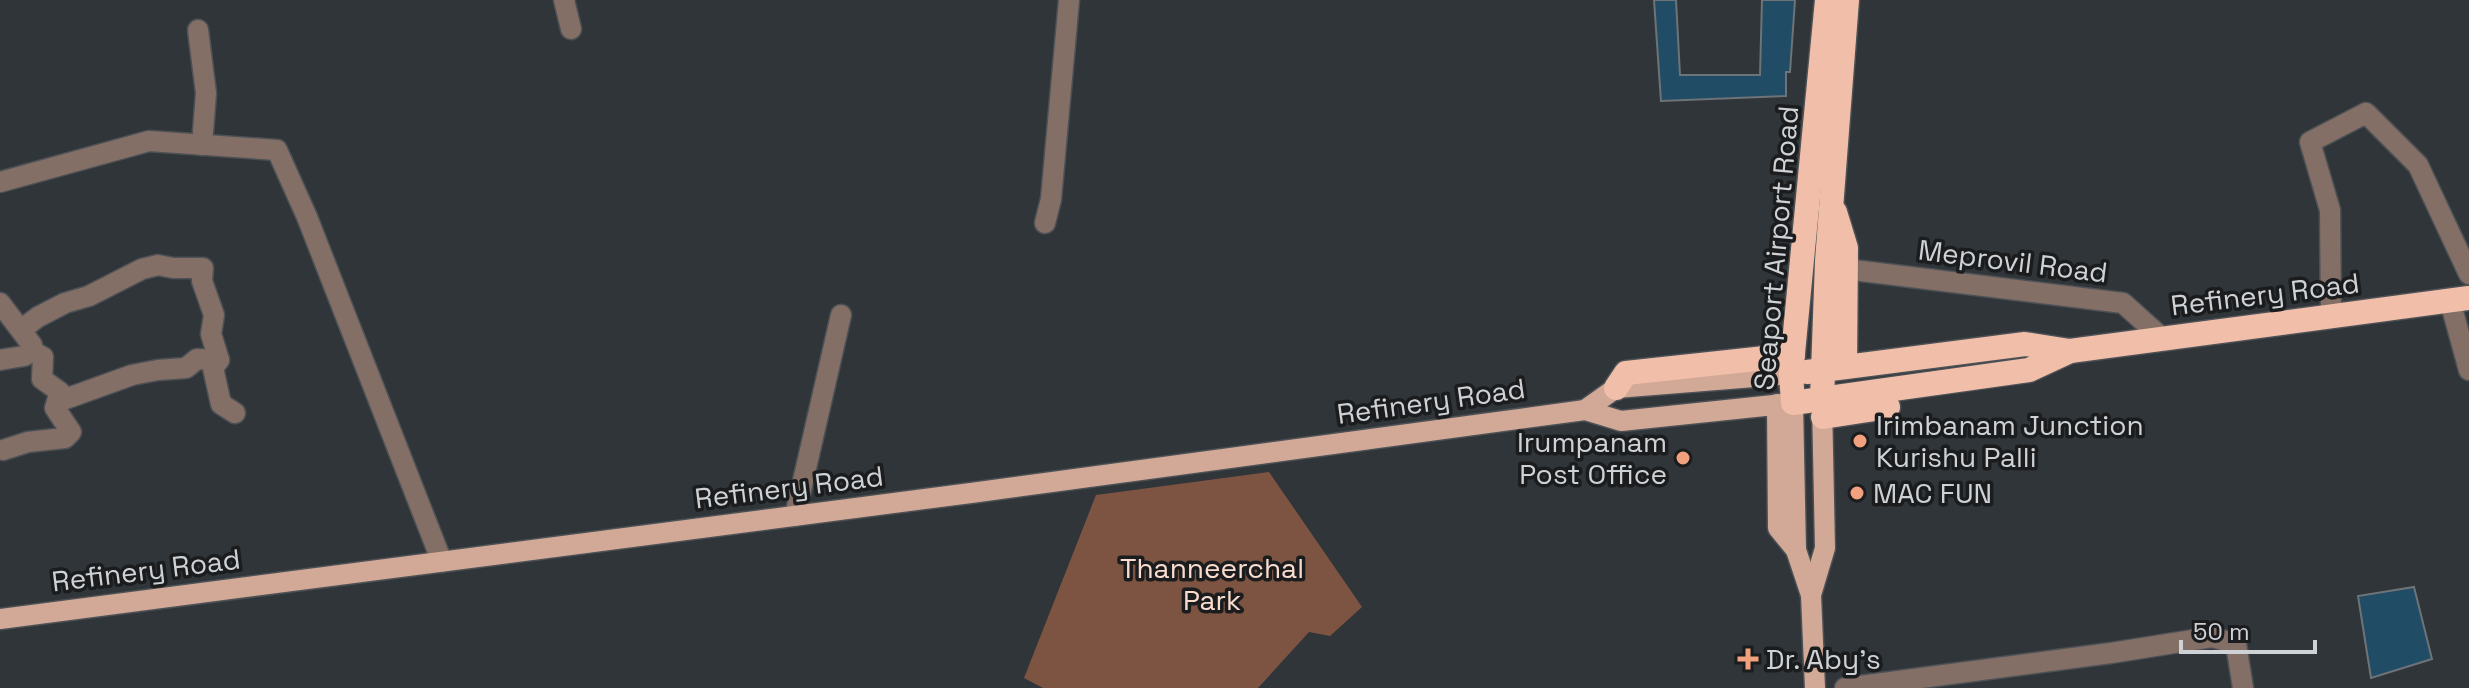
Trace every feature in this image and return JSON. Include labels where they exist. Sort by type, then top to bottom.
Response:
[{"type":"highway","name":"Seaport Airport Road","points":[[1785,403],[1792,364],[1827,0]]},
{"type":"highway","name":"Seaport Airport Road","points":[[1822,408],[1834,369],[1831,198],[1847,0]]},
{"type":"highway","points":[[1831,198],[1846,248],[1834,369]]},
{"type":"highway","name":"Refinery Road","points":[[1785,403],[1822,408],[2029,370],[2070,351],[2459,299]]},
{"type":"highway","name":"Refinery Road","points":[[1616,388],[1626,373],[1792,364],[1834,369],[2025,344],[2070,351]]},
{"type":"main road","name":"Refinery Road","points":[[1585,410],[1616,388]]},
{"type":"main road","name":"Refinery Road","points":[[0,619],[1585,410],[1621,421],[1785,403]]},
{"type":"main road","name":"Seaport Airport Road","points":[[1785,403],[1796,550],[1811,595],[1815,688]]},
{"type":"main road","name":"Seaport Airport Road","points":[[1811,595],[1825,548],[1822,408]]},
{"type":"street","points":[[564,0],[571,29]]},
{"type":"street","points":[[1045,223],[1051,199],[1069,0]]},
{"type":"street","points":[[198,30],[206,93],[202,145]]},
{"type":"street","points":[[2331,316],[2330,210],[2310,142],[2366,113],[2418,165],[2469,274]]},
{"type":"street","points":[[0,182],[149,141],[277,150],[307,217],[442,562]]},
{"type":"street","points":[[22,329],[65,303],[89,296],[142,269],[158,265],[203,268],[202,281],[214,315],[211,334],[219,360]]},
{"type":"street","name":"Meprovil Road","points":[[1845,269],[2123,303],[2162,338]]},
{"type":"street","points":[[2459,299],[2469,370]]},
{"type":"street","points":[[0,303],[22,329],[32,345],[32,351]]},
{"type":"street","points":[[795,516],[841,315]]},
{"type":"street","points":[[0,360],[24,356],[32,351]]},
{"type":"street","points":[[3,450],[28,442],[65,438],[71,432],[55,408],[60,392],[42,379],[43,357],[32,351]]},
{"type":"street","points":[[57,402],[132,375],[186,368],[197,359],[219,360]]},
{"type":"street","points":[[219,360],[213,368],[221,404],[235,413]]},
{"type":"street","points":[[1845,688],[2212,637],[2236,644],[2243,688]]},
{"type":"green space","name":"Thanneerchal Park","points":[[1269,472],[1362,607],[1330,636],[1309,632],[1258,688],[1043,688],[1024,678],[1096,495]]},
{"type":"building","points":[[1654,0],[1676,0],[1680,75],[1760,75],[1762,0],[1795,0],[1786,96],[1661,101]]},
{"type":"building","points":[[2414,587],[2432,659],[2371,678],[2358,596]]},
{"type":"place","name":"Irimbanam Junction Kurishu Palli","points":[[1860,441]]},
{"type":"place","name":"Irumpanam Post Office","points":[[1683,458]]},
{"type":"place","name":"MAC FUN","points":[[1857,493]]},
{"type":"place","name":"Dr. Aby's","points":[[1748,659]]}]
